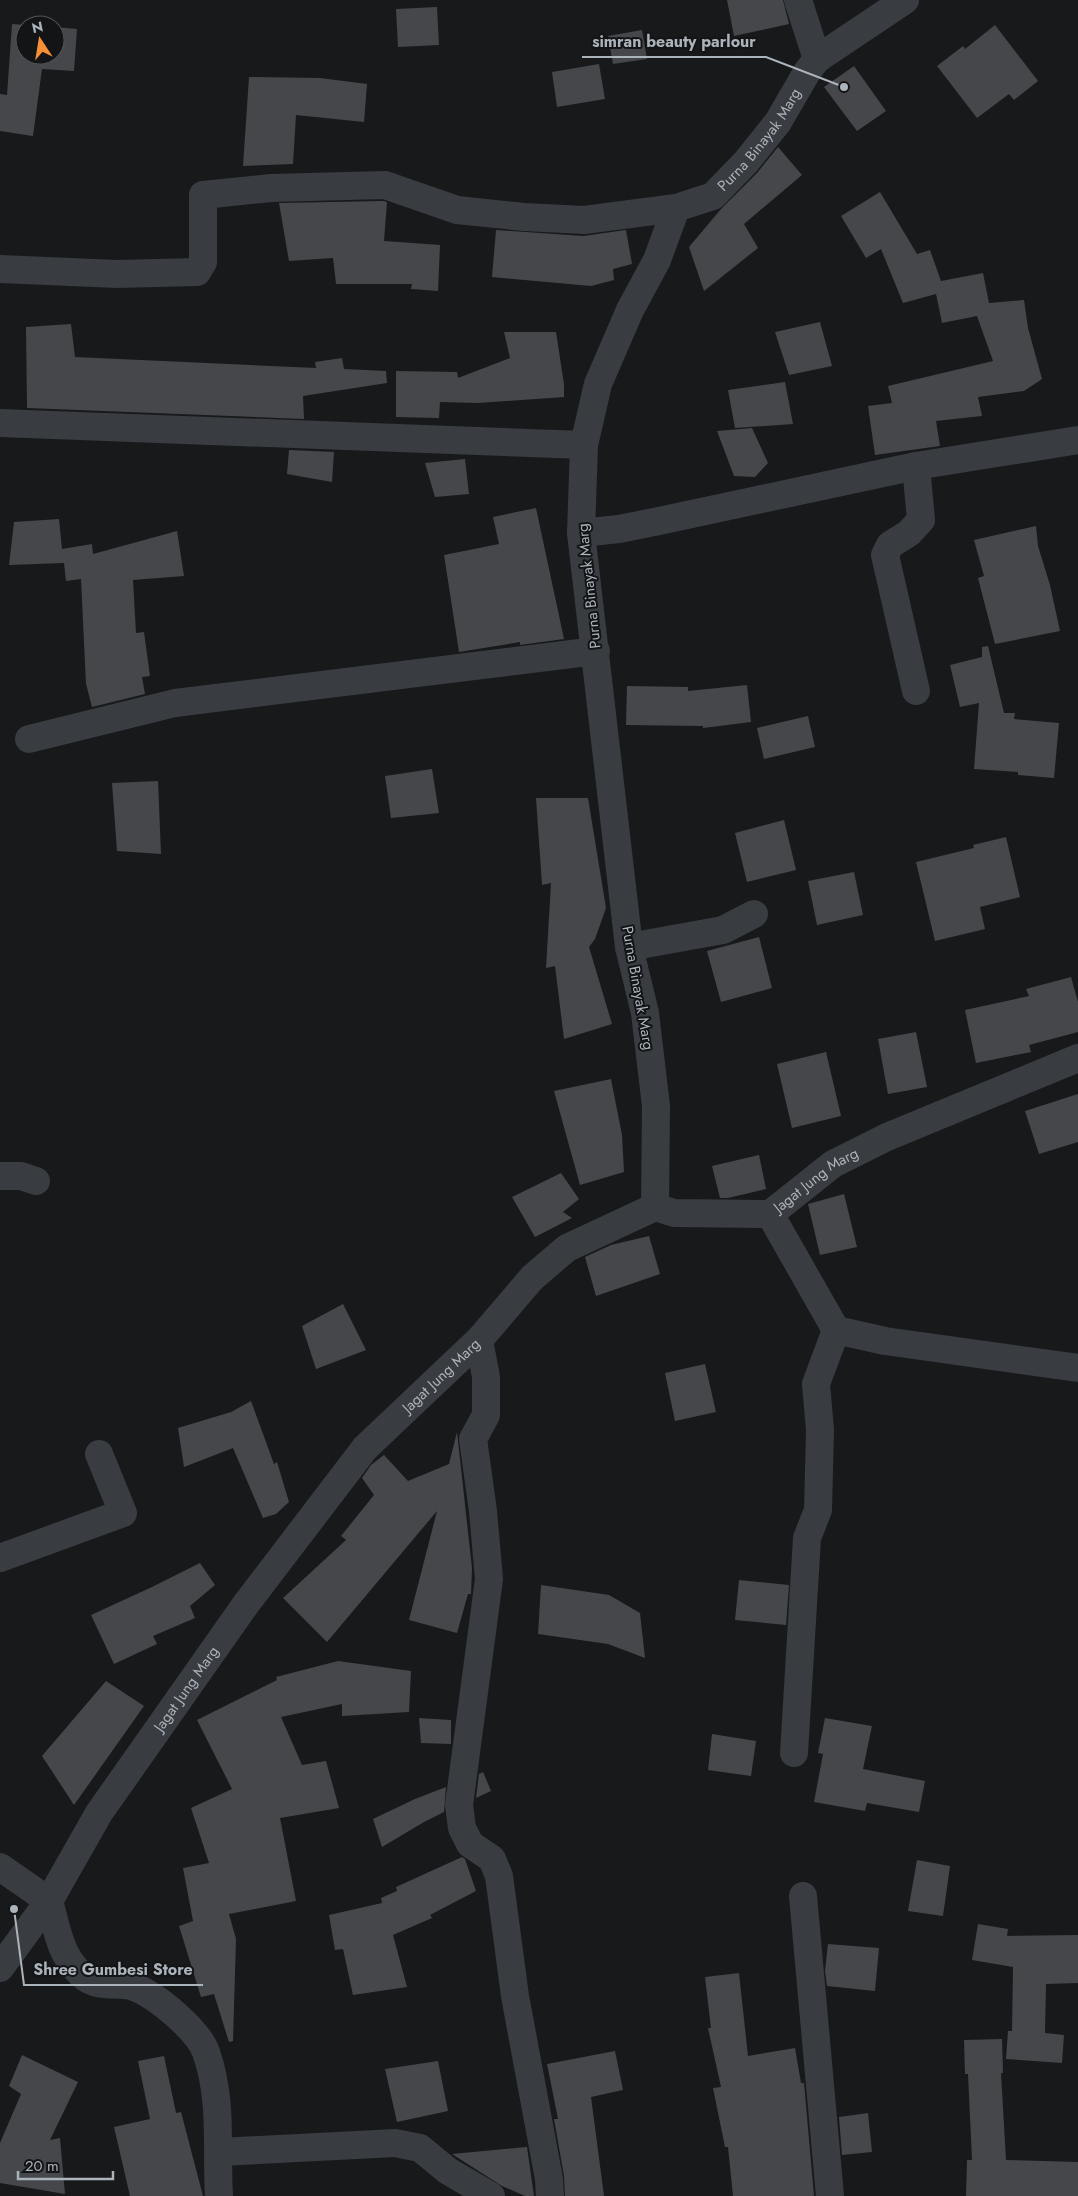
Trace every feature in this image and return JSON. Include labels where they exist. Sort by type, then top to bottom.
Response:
[{"type":"street","points":[[798,0],[817,59]]},
{"type":"street","name":"Purna Binayak Marg","points":[[655,1207],[656,1106],[644,1013],[630,947],[581,533],[584,445],[598,384],[630,310],[657,260],[676,208],[713,196],[746,162],[778,122],[807,72],[817,59],[905,0]]},
{"type":"street","points":[[0,269],[117,274],[197,272],[203,262],[203,195],[272,188],[385,185],[457,210],[584,220],[676,208]]},
{"type":"street","points":[[0,423],[584,445]]},
{"type":"street","points":[[581,533],[627,527],[916,466],[1078,440]]},
{"type":"street","points":[[916,466],[920,520],[909,533],[890,545],[885,555],[916,691]]},
{"type":"street","points":[[29,739],[175,703],[596,651]]},
{"type":"street","points":[[630,947],[723,930],[754,914]]},
{"type":"street","name":"Jagat Jung Marg","points":[[0,1968],[49,1901],[100,1813],[246,1604],[365,1448],[479,1340],[532,1278],[567,1248],[655,1207],[674,1213],[770,1214],[833,1164],[896,1134],[1078,1058]]},
{"type":"street","points":[[0,1176],[21,1176],[36,1181]]},
{"type":"street","points":[[770,1214],[836,1330],[885,1341],[1078,1368]]},
{"type":"street","points":[[794,1752],[807,1538],[818,1510],[820,1430],[816,1384],[836,1330]]},
{"type":"street","points":[[479,1340],[486,1377],[486,1415],[474,1439],[484,1511],[488,1579],[459,1805],[462,1828],[470,1844],[492,1859],[499,1876],[515,1996],[549,2179],[550,2196]]},
{"type":"street","points":[[0,1558],[123,1513],[99,1454]]},
{"type":"street","points":[[0,1867],[49,1901],[64,1953],[86,1979],[106,1985],[134,1987],[170,2010],[195,2033],[206,2052],[219,2111],[219,2196]]},
{"type":"street","points":[[802,1896],[830,2196]]},
{"type":"street","points":[[219,2152],[395,2143],[420,2148],[448,2171],[491,2196]]},
{"type":"building","points":[[727,0],[783,0],[789,24],[734,36]]},
{"type":"building","points":[[437,7],[439,45],[398,47],[396,9]]},
{"type":"building","points":[[12,24],[15,24],[15,65],[65,65],[65,28],[77,29],[74,71],[42,69],[33,136],[0,131],[0,94],[7,95]]},
{"type":"building","points":[[995,25],[1038,81],[1014,100],[1009,94],[977,118],[937,66],[963,46],[965,49]]},
{"type":"building","points":[[642,30],[647,59],[613,64],[608,36]]},
{"type":"building","points":[[599,64],[605,99],[557,107],[552,72]]},
{"type":"building","points":[[854,66],[886,111],[857,131],[824,87]]},
{"type":"building","points":[[249,77],[320,78],[367,84],[364,122],[296,115],[293,164],[243,166]]},
{"type":"building","points":[[778,147],[802,175],[744,224],[758,248],[704,291],[689,247],[721,209],[757,173]]},
{"type":"building","points":[[880,192],[917,254],[930,250],[941,281],[983,273],[989,303],[1024,300],[1028,328],[1042,379],[1024,391],[978,397],[982,416],[936,421],[940,446],[875,455],[868,406],[892,403],[888,386],[993,361],[977,316],[942,323],[936,294],[903,303],[881,249],[866,258],[841,216]]},
{"type":"building","points":[[387,202],[384,241],[440,245],[438,291],[411,289],[412,284],[336,284],[333,258],[289,261],[279,203]]},
{"type":"building","points":[[496,230],[583,236],[626,230],[632,264],[613,269],[614,280],[591,286],[492,277]]},
{"type":"building","points":[[820,322],[832,366],[789,375],[775,332]]},
{"type":"building","points":[[71,324],[75,357],[316,368],[315,362],[342,358],[344,369],[386,371],[387,383],[303,396],[304,419],[27,408],[26,327]]},
{"type":"building","points":[[504,332],[556,332],[564,384],[564,397],[478,403],[440,402],[439,418],[396,417],[396,371],[457,372],[458,378],[510,358]]},
{"type":"building","points":[[785,382],[793,424],[735,428],[728,390]]},
{"type":"building","points":[[752,428],[768,463],[755,477],[734,476],[717,431]]},
{"type":"building","points":[[289,450],[334,452],[332,482],[287,474]]},
{"type":"building","points":[[465,459],[469,494],[435,497],[425,463]]},
{"type":"building","points":[[536,508],[564,639],[520,645],[520,642],[459,652],[444,555],[499,544],[493,517]]},
{"type":"building","points":[[59,519],[62,549],[92,544],[93,554],[177,531],[184,576],[133,580],[136,633],[144,632],[150,676],[142,677],[145,694],[92,707],[86,684],[81,579],[66,581],[64,563],[9,565],[14,522]]},
{"type":"building","points":[[1036,526],[1038,546],[1050,585],[1060,631],[995,644],[978,578],[984,576],[974,540]]},
{"type":"building","points":[[988,646],[1004,713],[1015,713],[1014,719],[1059,723],[1054,778],[1018,775],[1018,772],[974,769],[979,703],[960,707],[950,665],[982,657],[982,647]]},
{"type":"building","points":[[747,685],[751,722],[703,728],[703,726],[626,725],[627,686],[688,687],[688,691]]},
{"type":"building","points":[[808,716],[815,747],[764,759],[757,728]]},
{"type":"building","points":[[432,769],[439,813],[391,818],[385,776]]},
{"type":"building","points":[[158,781],[161,854],[117,851],[112,783]]},
{"type":"building","points":[[536,798],[588,798],[606,908],[595,939],[589,947],[612,1024],[564,1039],[555,966],[546,968],[551,883],[542,885]]},
{"type":"building","points":[[784,820],[796,870],[747,882],[735,833]]},
{"type":"building","points":[[1006,837],[1020,897],[980,907],[985,929],[935,941],[916,862],[974,848],[973,845]]},
{"type":"building","points":[[854,872],[863,915],[817,925],[808,881]]},
{"type":"building","points":[[759,937],[772,988],[721,1002],[707,951]]},
{"type":"building","points":[[1071,977],[1078,1002],[1078,1032],[1029,1045],[1031,1052],[976,1063],[965,1010],[1029,996],[1026,989]]},
{"type":"building","points":[[916,1032],[927,1087],[888,1094],[878,1039]]},
{"type":"building","points":[[826,1052],[841,1116],[792,1128],[777,1064]]},
{"type":"building","points":[[611,1079],[622,1135],[624,1172],[580,1185],[554,1091]]},
{"type":"building","points":[[1078,1094],[1078,1142],[1039,1154],[1025,1111]]},
{"type":"building","points":[[759,1155],[766,1189],[728,1198],[720,1198],[712,1166]]},
{"type":"building","points":[[561,1173],[579,1199],[563,1212],[572,1218],[535,1237],[512,1197]]},
{"type":"building","points":[[844,1194],[857,1247],[820,1255],[808,1204]]},
{"type":"building","points":[[649,1236],[660,1274],[596,1296],[585,1257],[611,1245]]},
{"type":"building","points":[[343,1304],[366,1350],[316,1369],[302,1326]]},
{"type":"building","points":[[705,1364],[716,1412],[675,1421],[665,1373]]},
{"type":"building","points":[[251,1401],[274,1464],[277,1462],[289,1502],[276,1514],[263,1518],[233,1448],[184,1467],[178,1428],[231,1412]]},
{"type":"building","points":[[457,1432],[472,1568],[471,1594],[468,1594],[457,1633],[409,1620],[437,1511],[327,1642],[283,1598],[346,1540],[341,1536],[374,1495],[362,1478],[371,1465],[384,1455],[408,1481],[449,1464]]},
{"type":"building","points":[[200,1563],[215,1585],[190,1606],[195,1618],[153,1636],[157,1644],[114,1664],[91,1615]]},
{"type":"building","points":[[739,1580],[789,1585],[786,1625],[735,1620]]},
{"type":"building","points":[[541,1585],[609,1595],[640,1613],[645,1658],[608,1644],[538,1634]]},
{"type":"building","points":[[338,1661],[411,1671],[409,1712],[342,1716],[342,1704],[281,1717],[302,1765],[326,1761],[339,1808],[280,1818],[296,1901],[229,1914],[236,1939],[233,2041],[229,2042],[214,1994],[201,1997],[179,1926],[193,1921],[183,1868],[209,1863],[191,1808],[232,1789],[197,1720],[277,1680],[276,1677]]},
{"type":"building","points":[[106,1681],[144,1706],[74,1805],[42,1756]]},
{"type":"building","points":[[419,1718],[451,1720],[451,1744],[421,1743]]},
{"type":"building","points":[[825,1718],[872,1726],[863,1769],[925,1781],[919,1812],[867,1803],[865,1811],[814,1802],[823,1754],[818,1753]]},
{"type":"building","points":[[712,1734],[756,1741],[751,1776],[708,1770]]},
{"type":"building","points":[[483,1772],[491,1791],[476,1798],[479,1774]]},
{"type":"building","points":[[446,1787],[444,1812],[382,1847],[373,1819]]},
{"type":"building","points":[[462,1857],[465,1859],[476,1891],[430,1915],[432,1918],[393,1935],[407,1987],[353,1995],[343,1949],[335,1950],[329,1915],[382,1903],[381,1898],[397,1891],[396,1887]]},
{"type":"building","points":[[917,1860],[950,1866],[943,1916],[908,1911]]},
{"type":"building","points":[[978,1924],[1008,1929],[1007,1936],[1078,1935],[1078,1983],[1046,1984],[1045,2033],[1064,2035],[1062,2063],[1006,2059],[1008,2031],[1012,2031],[1013,1967],[972,1960]]},
{"type":"building","points":[[828,1944],[879,1948],[875,1991],[827,1986],[825,1971]]},
{"type":"building","points":[[739,1973],[748,2056],[795,2048],[801,2083],[804,2083],[814,2196],[733,2196],[728,2147],[725,2147],[713,2088],[721,2087],[708,2028],[711,2028],[705,1977]]},
{"type":"building","points":[[1002,2039],[1003,2073],[1001,2073],[1006,2160],[1078,2162],[1078,2196],[966,2196],[967,2160],[972,2160],[968,2074],[965,2074],[964,2040]]},
{"type":"building","points":[[615,2051],[623,2090],[591,2097],[604,2196],[565,2196],[564,2176],[554,2119],[558,2119],[547,2064]]},
{"type":"building","points":[[22,2055],[78,2082],[50,2140],[60,2138],[65,2194],[0,2183],[0,2143],[21,2094],[9,2086]]},
{"type":"building","points":[[164,2056],[176,2113],[181,2112],[203,2196],[130,2196],[114,2127],[150,2119],[138,2061]]},
{"type":"building","points":[[438,2061],[448,2111],[397,2122],[385,2069]]},
{"type":"building","points":[[868,2113],[872,2152],[842,2155],[839,2117]]},
{"type":"building","points":[[527,2147],[534,2196],[525,2196],[502,2186],[452,2154]]},
{"type":"place","name":"simran beauty parlour","points":[[844,87]]},
{"type":"place","name":"Shree Gumbesi Store","points":[[14,1909]]}]
